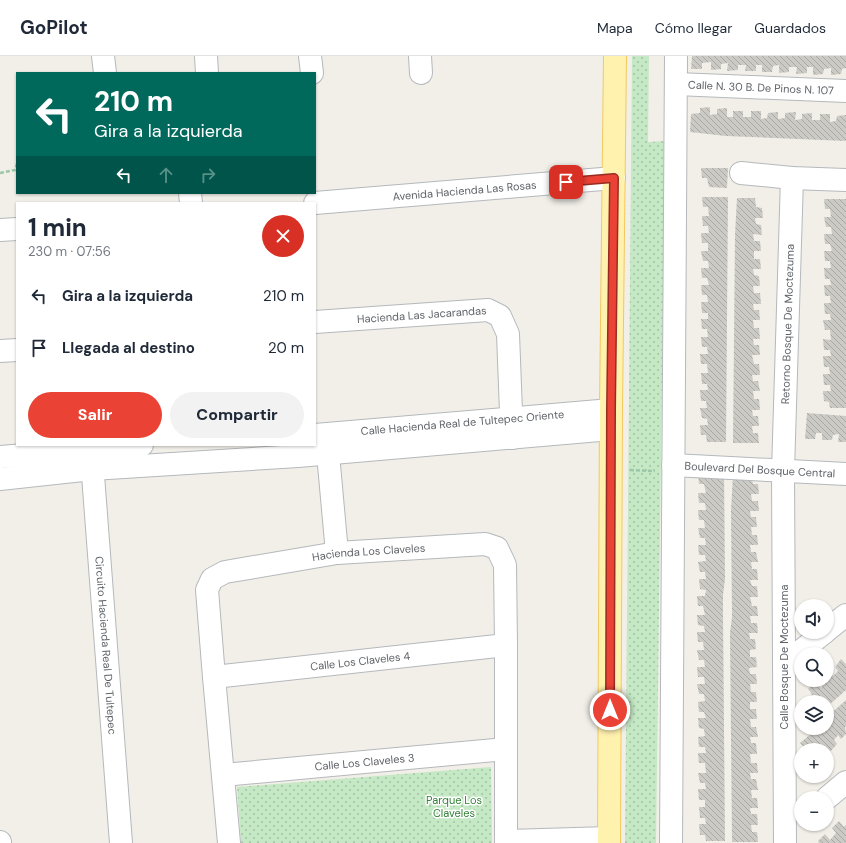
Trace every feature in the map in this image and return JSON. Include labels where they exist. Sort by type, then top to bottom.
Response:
[{"type":"main road","points":[[609,840],[611,420],[615,56]]},
{"type":"street","points":[[103,56],[105,72]]},
{"type":"street","points":[[206,56],[207,72]]},
{"type":"street","points":[[310,56],[312,72]]},
{"type":"street","points":[[671,843],[676,56]]},
{"type":"street","name":"Calle N. 30 B. De Pinos N. 107","points":[[676,84],[846,91]]},
{"type":"street","points":[[741,173],[792,178],[846,180]]},
{"type":"street","name":"Avenida Hacienda Las Rosas","points":[[316,203],[614,178]]},
{"type":"street","name":"Retorno Bosque De Moctezuma","points":[[784,471],[792,178]]},
{"type":"street","points":[[0,230],[16,229]]},
{"type":"street","name":"Hacienda Las Jacarandas","points":[[316,322],[488,310],[500,316],[508,334],[512,428]]},
{"type":"street","points":[[0,351],[16,350]]},
{"type":"street","name":"Calle Hacienda Real de Tultepec Oriente","points":[[316,435],[512,428],[611,420]]},
{"type":"street","points":[[0,457],[91,459],[298,451],[328,454],[512,428]]},
{"type":"street","points":[[0,479],[91,459],[129,446]]},
{"type":"street","points":[[328,454],[337,553]]},
{"type":"street","name":"Circuito Hacienda Real De Tultepec","points":[[91,459],[121,843]]},
{"type":"street","name":"Boulevard Del Bosque Central","points":[[673,468],[846,474]]},
{"type":"street","name":"Calle Bosque De Moctezuma","points":[[784,471],[784,664],[791,832]]},
{"type":"street","name":"Hacienda Los Claveles","points":[[230,843],[207,590],[212,578],[225,572],[337,553],[484,544],[497,548],[505,565],[506,842]]},
{"type":"street","points":[[834,625],[846,616]]},
{"type":"street","points":[[784,664],[816,639]]},
{"type":"street","name":"Calle Los Claveles 4","points":[[214,678],[506,645]]},
{"type":"street","name":"Calle Los Claveles 3","points":[[223,775],[506,749]]},
{"type":"street","points":[[834,792],[846,782]]},
{"type":"street","points":[[506,842],[609,840]]},
{"type":"path","points":[[0,173],[15,170],[16,167]]},
{"type":"path","points":[[611,470],[673,468]]},
{"type":"green space","points":[[632,56],[649,56],[648,142],[665,141],[656,843],[625,843]]},
{"type":"green space","name":"Parque Los Claveles","points":[[491,767],[492,843],[241,843],[237,787]]},
{"type":"building","points":[[692,56],[846,56],[846,68],[842,69],[841,74],[831,75],[831,68],[824,69],[823,74],[813,75],[813,67],[807,67],[807,73],[796,74],[797,67],[789,67],[789,72],[779,73],[779,65],[773,66],[772,72],[762,72],[762,65],[756,65],[756,71],[745,71],[746,65],[738,65],[738,70],[727,71],[728,63],[721,64],[721,69],[711,70],[711,62],[702,63],[702,69],[691,69]]},
{"type":"building","points":[[710,107],[710,115],[717,114],[717,109],[727,108],[727,117],[733,117],[733,111],[743,111],[743,117],[751,117],[751,111],[761,111],[761,119],[767,118],[768,113],[778,112],[778,119],[785,118],[785,113],[796,112],[795,120],[802,119],[802,114],[812,113],[812,120],[820,120],[820,114],[830,114],[830,122],[836,121],[837,116],[846,115],[846,141],[726,136],[690,132],[691,114],[700,113],[700,108]]},
{"type":"building","points":[[701,168],[728,168],[727,188],[709,187],[707,178],[702,178]]},
{"type":"building","points":[[702,197],[728,197],[726,442],[707,442],[706,435],[701,435],[700,425],[708,425],[707,419],[702,418],[700,408],[707,408],[706,401],[701,401],[700,390],[708,390],[707,384],[702,384],[701,373],[708,373],[707,364],[701,364],[700,354],[708,354],[707,347],[702,347],[701,337],[708,337],[707,329],[702,329],[701,319],[708,319],[708,313],[702,313],[701,302],[708,302],[707,295],[702,295],[701,285],[709,285],[707,278],[702,278],[701,268],[709,268],[708,261],[703,261],[701,251],[708,251],[708,243],[702,243],[701,233],[709,233],[708,226],[703,226],[702,216],[709,216],[708,207],[703,207]]},
{"type":"building","points":[[737,198],[755,198],[756,207],[762,208],[763,218],[755,218],[756,224],[761,225],[762,235],[753,234],[754,241],[760,241],[761,251],[754,251],[754,259],[760,259],[761,269],[753,269],[754,275],[759,276],[760,286],[753,286],[754,293],[760,293],[761,304],[753,304],[754,310],[759,310],[760,320],[753,320],[754,328],[759,328],[760,339],[753,339],[754,345],[759,345],[760,355],[752,355],[754,364],[759,364],[760,375],[752,375],[753,381],[758,381],[760,391],[753,391],[754,399],[759,399],[760,410],[752,410],[753,416],[758,416],[759,426],[752,426],[753,433],[758,433],[759,443],[733,443],[735,235]]},
{"type":"building","points":[[824,199],[846,199],[846,408],[830,408],[829,402],[824,401],[823,391],[831,391],[830,385],[824,385],[823,374],[830,374],[829,367],[824,367],[823,356],[831,356],[830,350],[824,350],[823,339],[831,340],[830,330],[825,330],[823,320],[831,320],[830,314],[825,314],[824,303],[831,303],[830,296],[825,296],[824,285],[831,285],[830,279],[825,279],[824,268],[831,268],[830,261],[825,261],[824,251],[832,251],[830,244],[825,244],[824,234],[832,234],[831,227],[826,227],[824,217],[831,217],[830,209],[825,209]]},
{"type":"building","points":[[807,413],[846,416],[846,442],[838,442],[839,434],[833,435],[832,440],[822,440],[822,433],[816,433],[815,439],[805,439]]},
{"type":"building","points":[[724,473],[725,579],[723,615],[725,841],[706,841],[705,835],[700,835],[699,824],[706,824],[705,818],[700,818],[699,807],[705,807],[705,800],[699,800],[698,789],[706,789],[705,783],[700,783],[698,773],[706,773],[705,763],[699,763],[698,753],[706,753],[705,747],[699,747],[698,737],[705,736],[704,729],[699,728],[698,718],[706,718],[704,712],[699,712],[698,702],[705,701],[704,694],[699,694],[697,684],[705,684],[704,677],[698,677],[697,667],[705,667],[704,660],[699,660],[697,650],[704,650],[703,642],[698,642],[697,632],[705,632],[704,626],[698,625],[697,615],[705,615],[703,606],[698,606],[697,596],[705,596],[706,590],[700,589],[699,579],[706,579],[705,572],[700,572],[698,562],[706,561],[705,555],[699,555],[698,545],[706,545],[705,538],[700,538],[698,528],[705,528],[704,520],[699,520],[698,510],[706,510],[705,503],[699,503],[698,493],[706,493],[704,484],[699,484],[698,474]]},
{"type":"building","points":[[751,474],[753,484],[758,484],[759,494],[751,494],[752,501],[758,501],[759,511],[750,511],[751,517],[756,517],[757,527],[751,527],[752,535],[757,535],[758,545],[750,545],[751,552],[756,552],[758,562],[751,562],[752,569],[757,569],[758,580],[750,580],[752,586],[757,586],[758,597],[750,597],[752,606],[757,606],[758,616],[750,616],[751,623],[757,623],[758,633],[749,633],[750,639],[755,639],[756,649],[750,650],[750,657],[756,657],[757,667],[749,668],[750,674],[756,674],[757,684],[750,684],[751,692],[756,692],[757,702],[750,702],[750,709],[756,709],[757,719],[750,719],[751,727],[756,727],[758,737],[750,737],[751,743],[756,743],[757,754],[750,754],[751,763],[757,763],[758,773],[750,773],[751,779],[756,779],[758,790],[751,790],[752,798],[757,798],[758,808],[750,808],[751,814],[757,814],[758,825],[751,825],[752,832],[757,832],[758,842],[732,842],[730,633],[732,617],[731,511],[733,475]]},
{"type":"building","points":[[841,659],[846,664],[846,690],[834,701],[834,695],[811,695],[812,694],[808,689],[810,687],[834,687],[834,675],[838,671],[835,667]]},
{"type":"building","points":[[846,700],[846,734],[841,739],[838,735],[834,740],[837,744],[834,747],[834,743],[800,743],[810,735],[834,735],[834,711]]},
{"type":"building","points":[[839,821],[844,827],[846,825],[846,843],[819,843],[818,841],[825,834],[830,840],[836,833],[834,830],[834,826]]},
{"type":"route","points":[[566,182],[614,178],[611,410],[610,710]]}]
